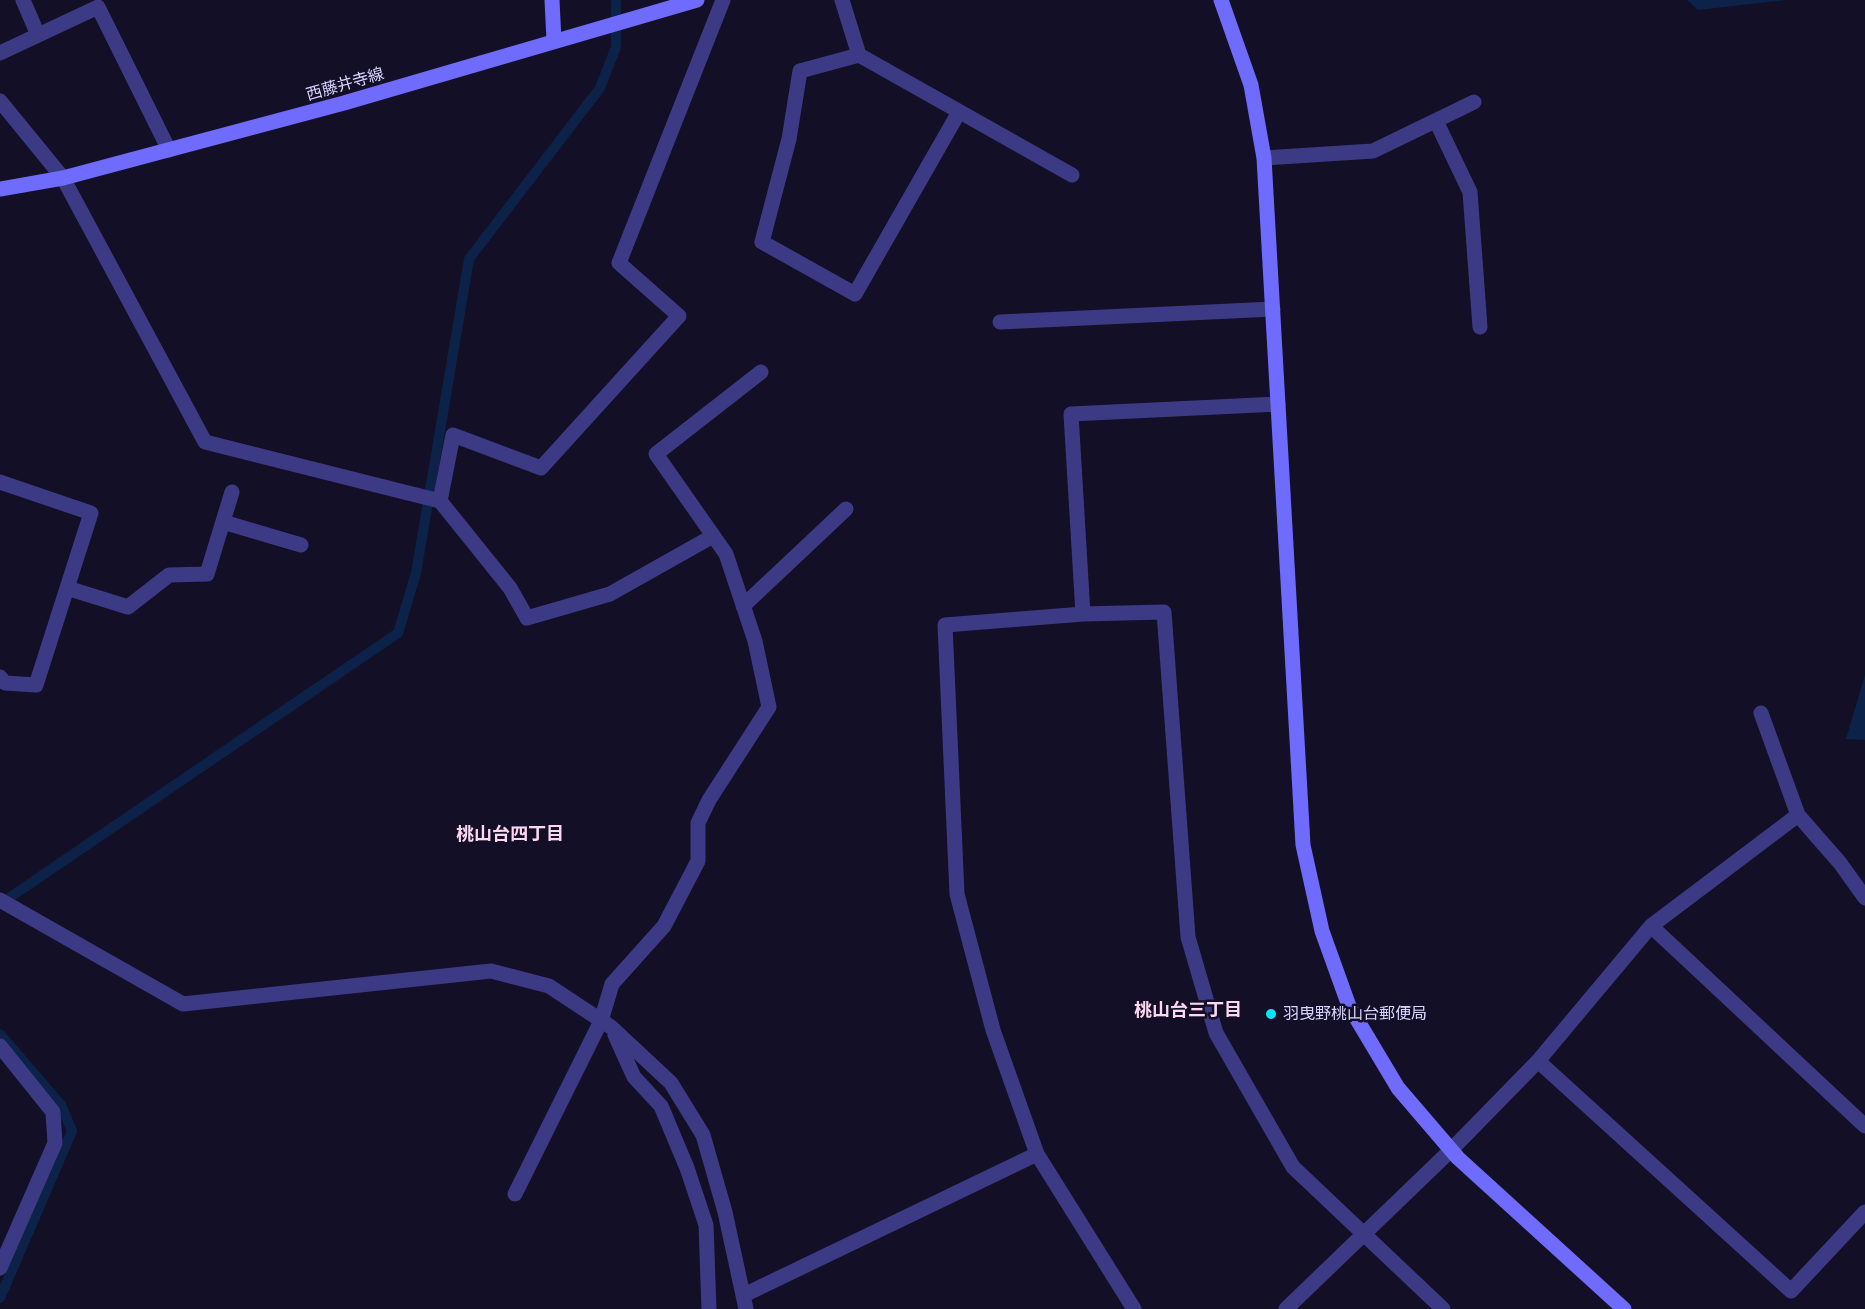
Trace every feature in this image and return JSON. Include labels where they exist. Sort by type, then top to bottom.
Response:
[{"type":"street","points":[[23,0],[38,35]]},
{"type":"street","points":[[552,0],[554,41]]},
{"type":"street","name":"西藤井寺線","points":[[0,189],[63,178],[344,104],[697,0]]},
{"type":"street","points":[[440,501],[453,435],[541,468],[680,316],[619,263],[723,0]]},
{"type":"street","points":[[842,0],[859,55],[1072,176]]},
{"type":"street","points":[[1221,0],[1251,85],[1264,158],[1303,845],[1322,931],[1349,1006],[1398,1088],[1451,1150],[1624,1309]]},
{"type":"street","points":[[0,53],[98,7],[169,150]]},
{"type":"street","points":[[859,55],[800,71],[789,139],[762,242],[772,248],[855,294],[959,112]]},
{"type":"street","points":[[0,100],[63,178],[205,442],[440,501],[510,588],[527,618],[610,594],[713,536]]},
{"type":"street","points":[[1264,158],[1373,151],[1474,102]]},
{"type":"street","points":[[1436,120],[1470,192],[1480,327]]},
{"type":"street","points":[[1000,322],[1273,309]]},
{"type":"street","points":[[515,1194],[606,1024],[612,984],[664,926],[698,861],[698,823],[709,800],[769,707],[755,641],[726,554],[656,454],[760,372]]},
{"type":"street","points":[[1083,614],[1071,414],[1278,404]]},
{"type":"street","points":[[0,482],[91,513],[36,685],[5,683],[0,677]]},
{"type":"street","points":[[67,588],[128,607],[169,575],[207,574],[232,492]]},
{"type":"street","points":[[743,606],[846,509]]},
{"type":"street","points":[[223,522],[301,545]]},
{"type":"street","points":[[1134,1309],[1037,1154],[993,1030],[957,894],[945,625],[1083,614],[1164,612],[1188,937],[1216,1033],[1293,1167],[1443,1309]]},
{"type":"street","points":[[1761,713],[1798,815],[1840,863],[1865,898]]},
{"type":"street","points":[[1286,1309],[1451,1150],[1538,1061],[1651,926],[1798,815]]},
{"type":"street","points":[[0,900],[183,1004],[491,972],[549,986],[606,1024],[671,1083],[703,1135],[725,1212],[745,1302],[1037,1154]]},
{"type":"street","points":[[1651,926],[1865,1126]]},
{"type":"street","points":[[606,1024],[634,1077],[661,1106],[687,1168],[706,1225],[708,1309]]},
{"type":"street","points":[[0,1046],[53,1112],[55,1143],[0,1268]]},
{"type":"street","points":[[1538,1061],[1791,1291],[1865,1212]]},
{"type":"water","points":[[1687,0],[1785,0],[1698,10]]},
{"type":"water","points":[[1865,675],[1865,740],[1846,739]]},
{"type":"waterway","points":[[0,904],[398,633],[416,573],[469,259],[600,88],[616,47],[616,0]]},
{"type":"waterway","points":[[0,1034],[61,1105],[72,1131],[0,1298]]},
{"type":"place","name":"羽曳野桃山台郵便局","points":[[1271,1014]]},
{"type":"district","name":"桃山台四丁目","points":[[510,834]]},
{"type":"district","name":"桃山台三丁目","points":[[1188,1010]]}]
